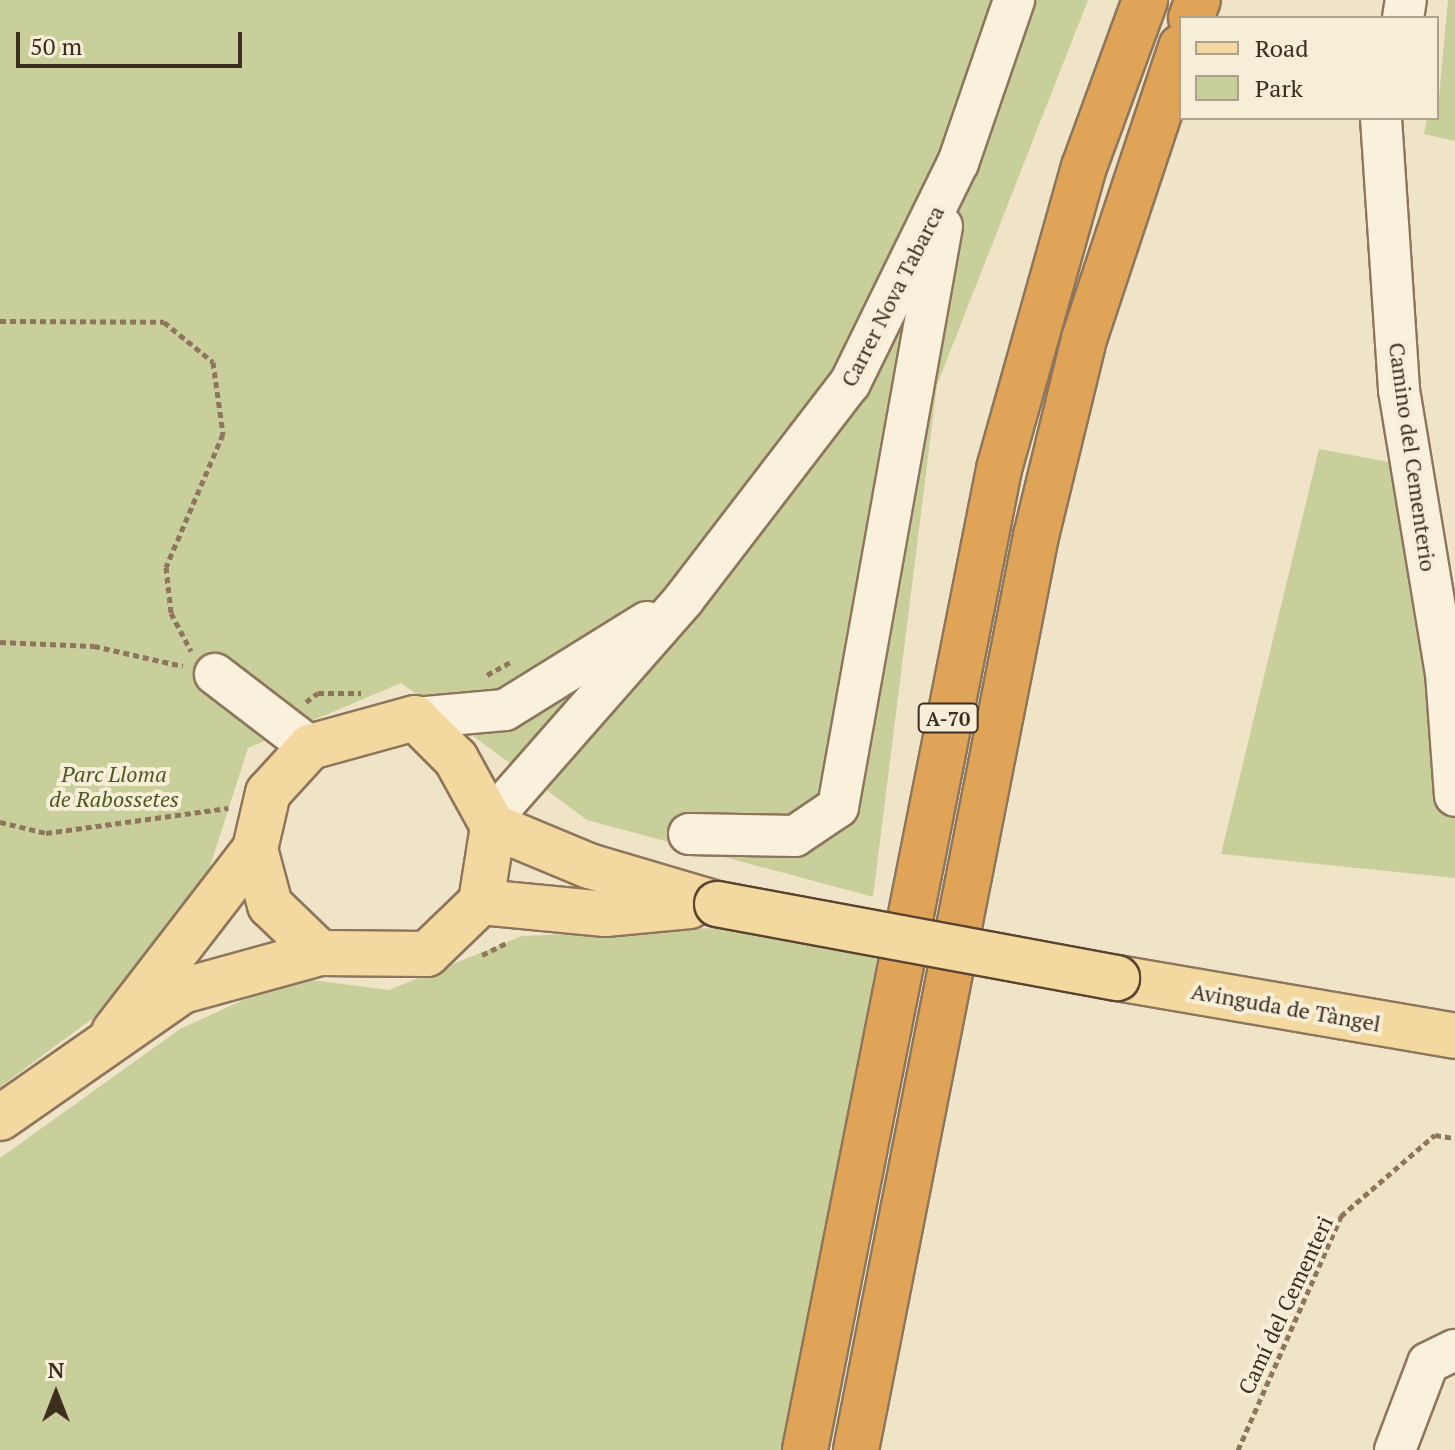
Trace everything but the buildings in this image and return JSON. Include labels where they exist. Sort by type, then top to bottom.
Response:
[{"type":"highway","name":"A-70","points":[[805,1450],[999,469],[1075,195],[1145,0]]},
{"type":"highway","name":"A-70","points":[[856,1450],[1036,536],[1084,339],[1179,53]]},
{"type":"main road","points":[[114,1032],[268,793],[310,747],[415,718],[456,759],[492,823],[589,866],[717,904]]},
{"type":"main road","points":[[0,1118],[114,1032],[182,991],[320,953],[427,954],[481,902],[492,823]]},
{"type":"main road","points":[[240,836],[270,905],[320,953]]},
{"type":"main road","points":[[481,902],[605,914],[717,904]]},
{"type":"main road","name":"Avinguda de Tàngel","points":[[717,904],[1117,978],[1455,1036]]},
{"type":"street","name":"Carrer Nova Tabarca","points":[[492,823],[684,599],[850,383],[951,179],[1014,0]]},
{"type":"street","name":"Camino del Cementerio","points":[[1381,120],[1399,390],[1446,673],[1455,796]]},
{"type":"street","points":[[689,834],[795,836],[838,807],[951,179]]},
{"type":"street","points":[[415,718],[505,710],[684,599]]},
{"type":"street","points":[[215,674],[310,747]]},
{"type":"street","points":[[1395,1450],[1428,1363],[1455,1350]]},
{"type":"path","points":[[0,321],[164,322],[213,362],[223,434],[166,567],[171,613],[187,647],[215,674]]},
{"type":"path","points":[[0,642],[94,646],[215,674]]},
{"type":"path","points":[[474,682],[523,655]]},
{"type":"path","points":[[481,678],[505,710]]},
{"type":"path","points":[[276,721],[318,693],[365,692]]},
{"type":"path","points":[[236,793],[231,808],[240,836]]},
{"type":"path","points":[[0,822],[46,833],[231,808]]},
{"type":"path","points":[[466,963],[522,936]]},
{"type":"path","name":"Camí del Cementeri","points":[[1238,1450],[1341,1216],[1435,1135],[1455,1138]]},
{"type":"green space","name":"Parc Lloma de Rabossetes","points":[[0,0],[1088,0],[937,385],[873,897],[587,820],[401,683],[248,748],[205,882],[104,1010],[0,1087]]},
{"type":"green space","points":[[1448,0],[1455,0],[1455,141],[1424,134],[1427,120],[1439,120]]},
{"type":"green space","points":[[1319,449],[1411,466],[1455,796],[1455,878],[1221,854]]},
{"type":"green space","points":[[738,916],[882,950],[782,1450],[0,1450],[0,1158],[180,1029],[265,990],[305,979],[389,990],[522,936],[714,928]]}]
